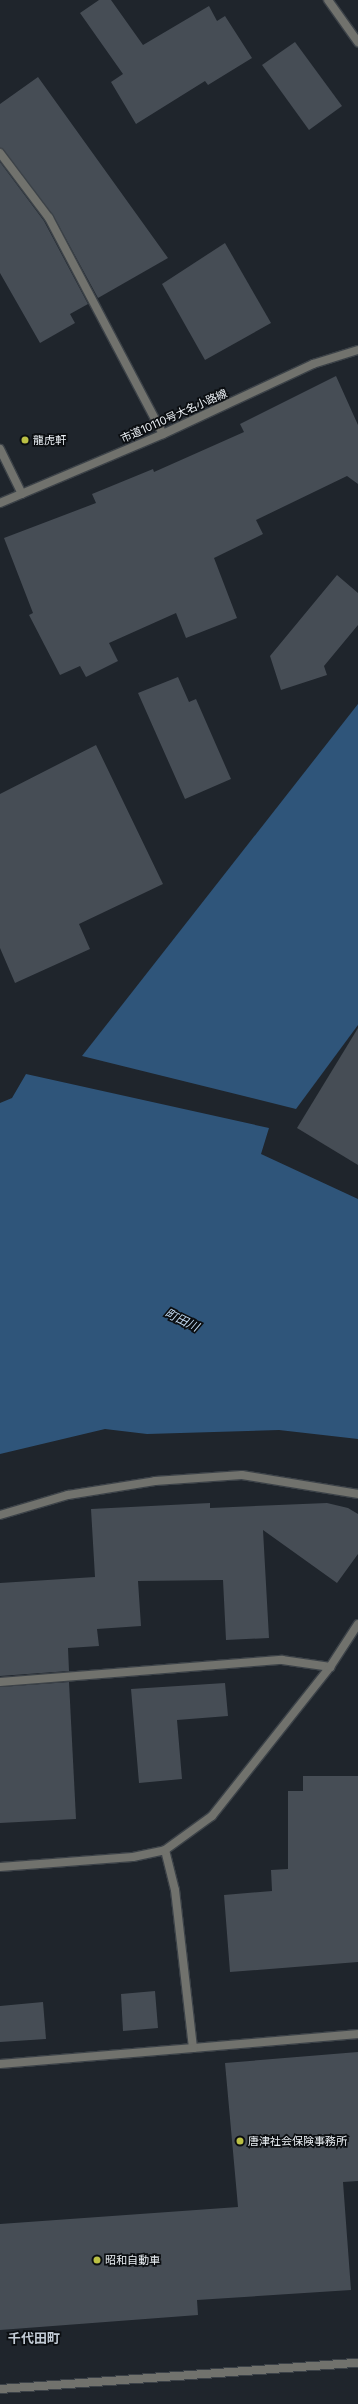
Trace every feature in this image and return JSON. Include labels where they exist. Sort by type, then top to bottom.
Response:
[{"type":"street","points":[[328,0],[358,42]]},
{"type":"street","points":[[0,153],[49,218],[162,434]]},
{"type":"street","name":"市道10110号大名小路線","points":[[0,504],[162,434],[313,364],[358,350]]},
{"type":"street","points":[[0,449],[22,494]]},
{"type":"street","points":[[0,1515],[76,1494],[155,1481],[242,1475],[358,1494]]},
{"type":"street","points":[[0,1866],[133,1857],[165,1850],[212,1816],[330,1667],[358,1624]]},
{"type":"street","points":[[0,1682],[282,1660],[330,1667]]},
{"type":"street","points":[[165,1850],[175,1890],[192,2048]]},
{"type":"street","points":[[0,2064],[358,2034]]},
{"type":"street","points":[[0,2389],[358,2363]]},
{"type":"water","points":[[358,704],[358,1025],[296,1109],[82,1056]]},
{"type":"water","name":"町田川","points":[[26,1074],[269,1128],[261,1154],[358,1199],[358,1439],[279,1430],[147,1434],[105,1429],[0,1454],[0,1103],[12,1098]]},
{"type":"building","points":[[99,0],[111,0],[143,45],[209,6],[217,21],[225,16],[252,58],[208,85],[205,81],[136,124],[111,82],[123,74],[80,13]]},
{"type":"building","points":[[295,42],[342,106],[309,130],[262,65]]},
{"type":"building","points":[[38,77],[168,258],[98,298],[53,215],[0,148],[0,104]]},
{"type":"building","points":[[0,162],[44,221],[88,304],[70,314],[75,323],[40,343],[0,273]]},
{"type":"building","points":[[225,243],[271,323],[205,360],[162,284]]},
{"type":"building","points":[[336,376],[358,425],[358,484],[347,476],[256,520],[263,534],[214,558],[237,618],[186,638],[176,613],[109,643],[118,661],[86,677],[80,666],[60,675],[29,615],[33,613],[4,538],[96,503],[92,494],[153,469],[154,472],[244,432],[240,424]]},
{"type":"building","points":[[337,575],[358,593],[358,625],[324,666],[327,675],[281,690],[270,656]]},
{"type":"building","points":[[178,677],[189,702],[196,699],[231,779],[185,799],[138,693]]},
{"type":"building","points":[[96,745],[163,884],[79,924],[90,949],[15,983],[0,948],[0,794]]},
{"type":"building","points":[[358,1028],[358,1165],[297,1128]]},
{"type":"building","points":[[210,1503],[210,1508],[327,1503],[348,1508],[358,1514],[358,1554],[337,1583],[263,1530],[269,1638],[226,1640],[223,1580],[138,1581],[141,1626],[97,1629],[99,1646],[68,1648],[69,1671],[0,1676],[0,1583],[95,1577],[91,1509]]},
{"type":"building","points":[[69,1682],[76,1819],[0,1823],[0,1687]]},
{"type":"building","points":[[225,1683],[228,1716],[177,1720],[182,1779],[139,1783],[131,1689]]},
{"type":"building","points":[[303,1776],[358,1776],[358,1962],[230,1972],[224,1895],[272,1891],[271,1870],[288,1869],[288,1791],[303,1791]]},
{"type":"building","points":[[155,1991],[158,2028],[123,2031],[121,1994]]},
{"type":"building","points":[[43,2002],[46,2039],[0,2042],[0,2006]]},
{"type":"building","points":[[358,2052],[358,2181],[343,2182],[351,2290],[197,2300],[198,2315],[0,2330],[0,2224],[238,2207],[225,2063]]},
{"type":"place","name":"龍虎軒","points":[[25,440]]},
{"type":"place","name":"唐津社会保険事務所","points":[[240,2141]]},
{"type":"place","name":"昭和自動車","points":[[97,2260]]},
{"type":"district","name":"千代田町","points":[[34,2338]]}]
